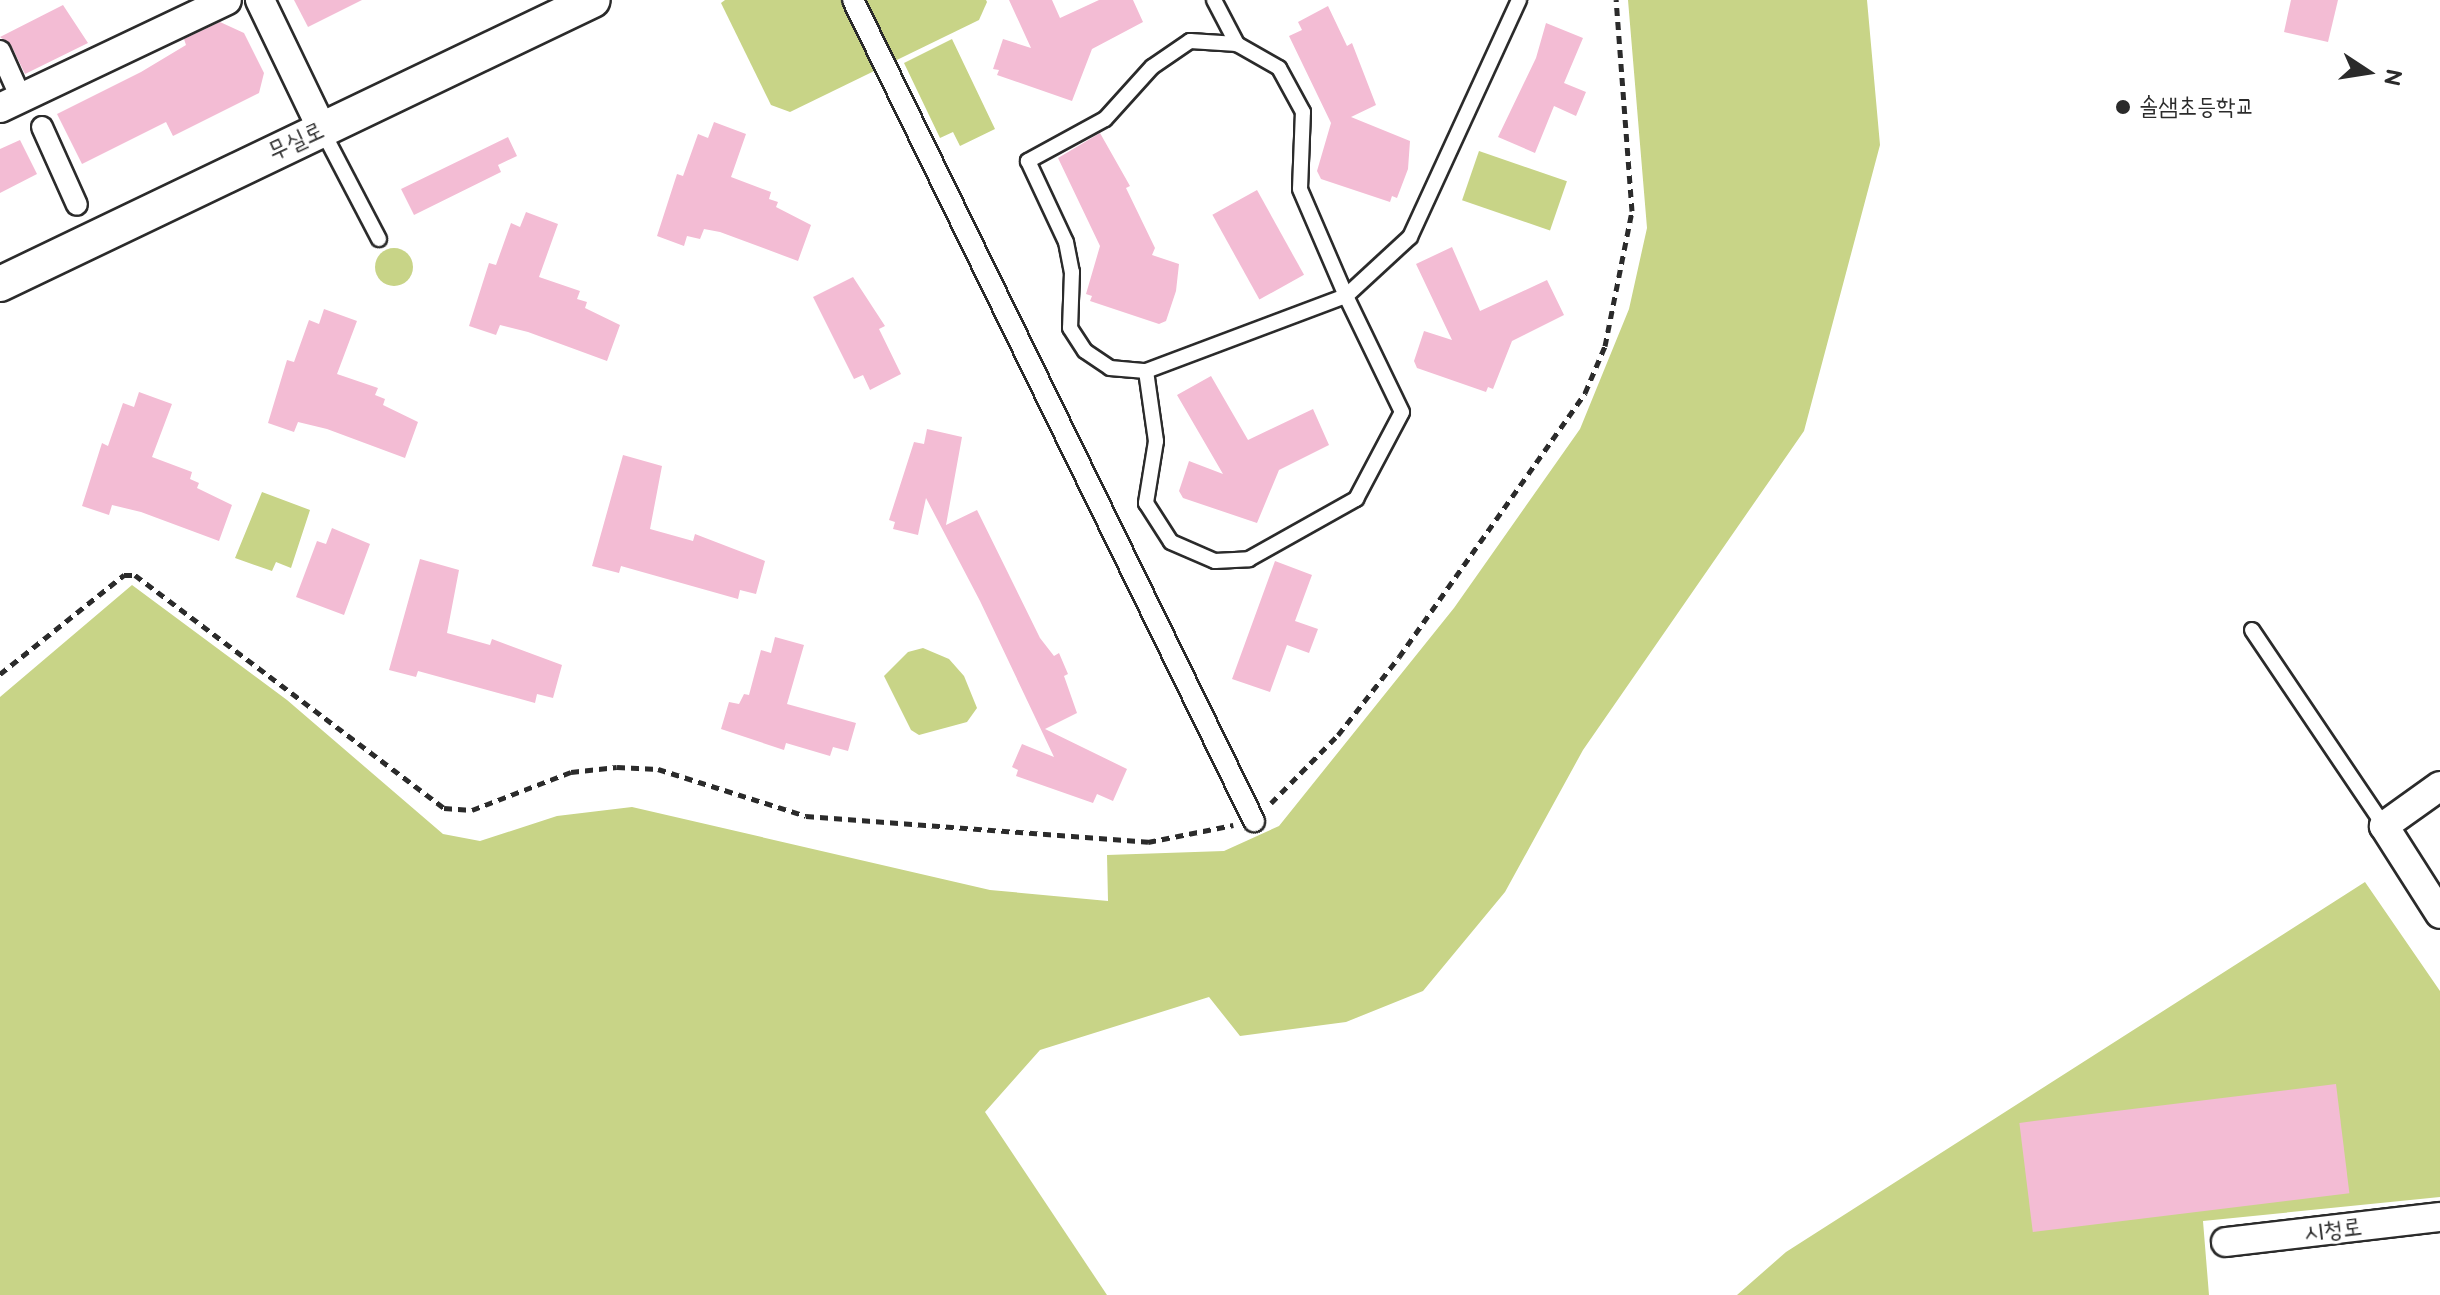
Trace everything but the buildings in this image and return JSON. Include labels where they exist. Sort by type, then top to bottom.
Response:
[{"type":"street","points":[[0,51],[8,98],[227,0]]},
{"type":"street","points":[[260,0],[322,129]]},
{"type":"street","name":"무실로","points":[[0,284],[593,0]]},
{"type":"street","points":[[853,0],[1254,821]]},
{"type":"street","points":[[42,127],[77,205]]},
{"type":"street","points":[[2439,909],[2384,826],[2440,786]]},
{"type":"street","name":"시청로","points":[[2226,1242],[2440,1217]]},
{"type":"lane","points":[[1214,0],[1237,44]]},
{"type":"lane","points":[[1146,371],[1156,441],[1146,503],[1171,542],[1215,561],[1249,559],[1356,499],[1402,412],[1346,296],[1300,189],[1305,134],[1294,90],[1279,68],[1237,44],[1211,39],[1172,51],[1105,119],[1028,161],[1066,242],[1072,272],[1070,328],[1085,351],[1110,368],[1146,371],[1346,296],[1410,237],[1519,0]]},
{"type":"lane","points":[[322,129],[379,239]]},
{"type":"lane","points":[[2252,630],[2384,826]]},
{"type":"path","points":[[0,674],[124,575],[135,575],[444,808],[472,810],[571,772],[617,767],[658,769],[806,816],[1040,837],[1148,842],[1254,821],[1338,735],[1391,668],[1585,393],[1617,305],[1632,211],[1616,0]]},
{"type":"green space","points":[[725,0],[987,2],[979,20],[790,112],[771,105],[721,3]]},
{"type":"green space","points":[[1628,0],[1867,0],[1880,145],[1804,431],[1583,750],[1505,892],[1423,991],[1346,1022],[1240,1036],[1209,997],[1040,1050],[985,1112],[1107,1295],[0,1295],[0,697],[132,585],[287,700],[443,834],[480,841],[557,816],[632,807],[990,890],[1108,901],[1107,855],[1224,851],[1279,826],[1454,608],[1580,429],[1629,309],[1647,228]]},
{"type":"green space","points":[[952,39],[995,129],[960,146],[953,132],[940,138],[904,63]]},
{"type":"green space","points":[[1479,151],[1567,181],[1550,230],[1462,200]]},
{"type":"green space","points":[[394,248],[407,254],[413,267],[407,280],[394,286],[381,280],[375,267],[381,254]]},
{"type":"green space","points":[[262,492],[310,510],[291,568],[276,562],[272,571],[235,558]]},
{"type":"green space","points":[[923,648],[949,659],[964,676],[977,708],[967,722],[919,735],[911,730],[884,676],[908,652]]},
{"type":"green space","points":[[2365,882],[2440,991],[2440,1197],[2203,1221],[2209,1295],[1737,1295],[1786,1252]]},
{"type":"place","name":"솔샘초등학교","points":[[2123,107]]}]
